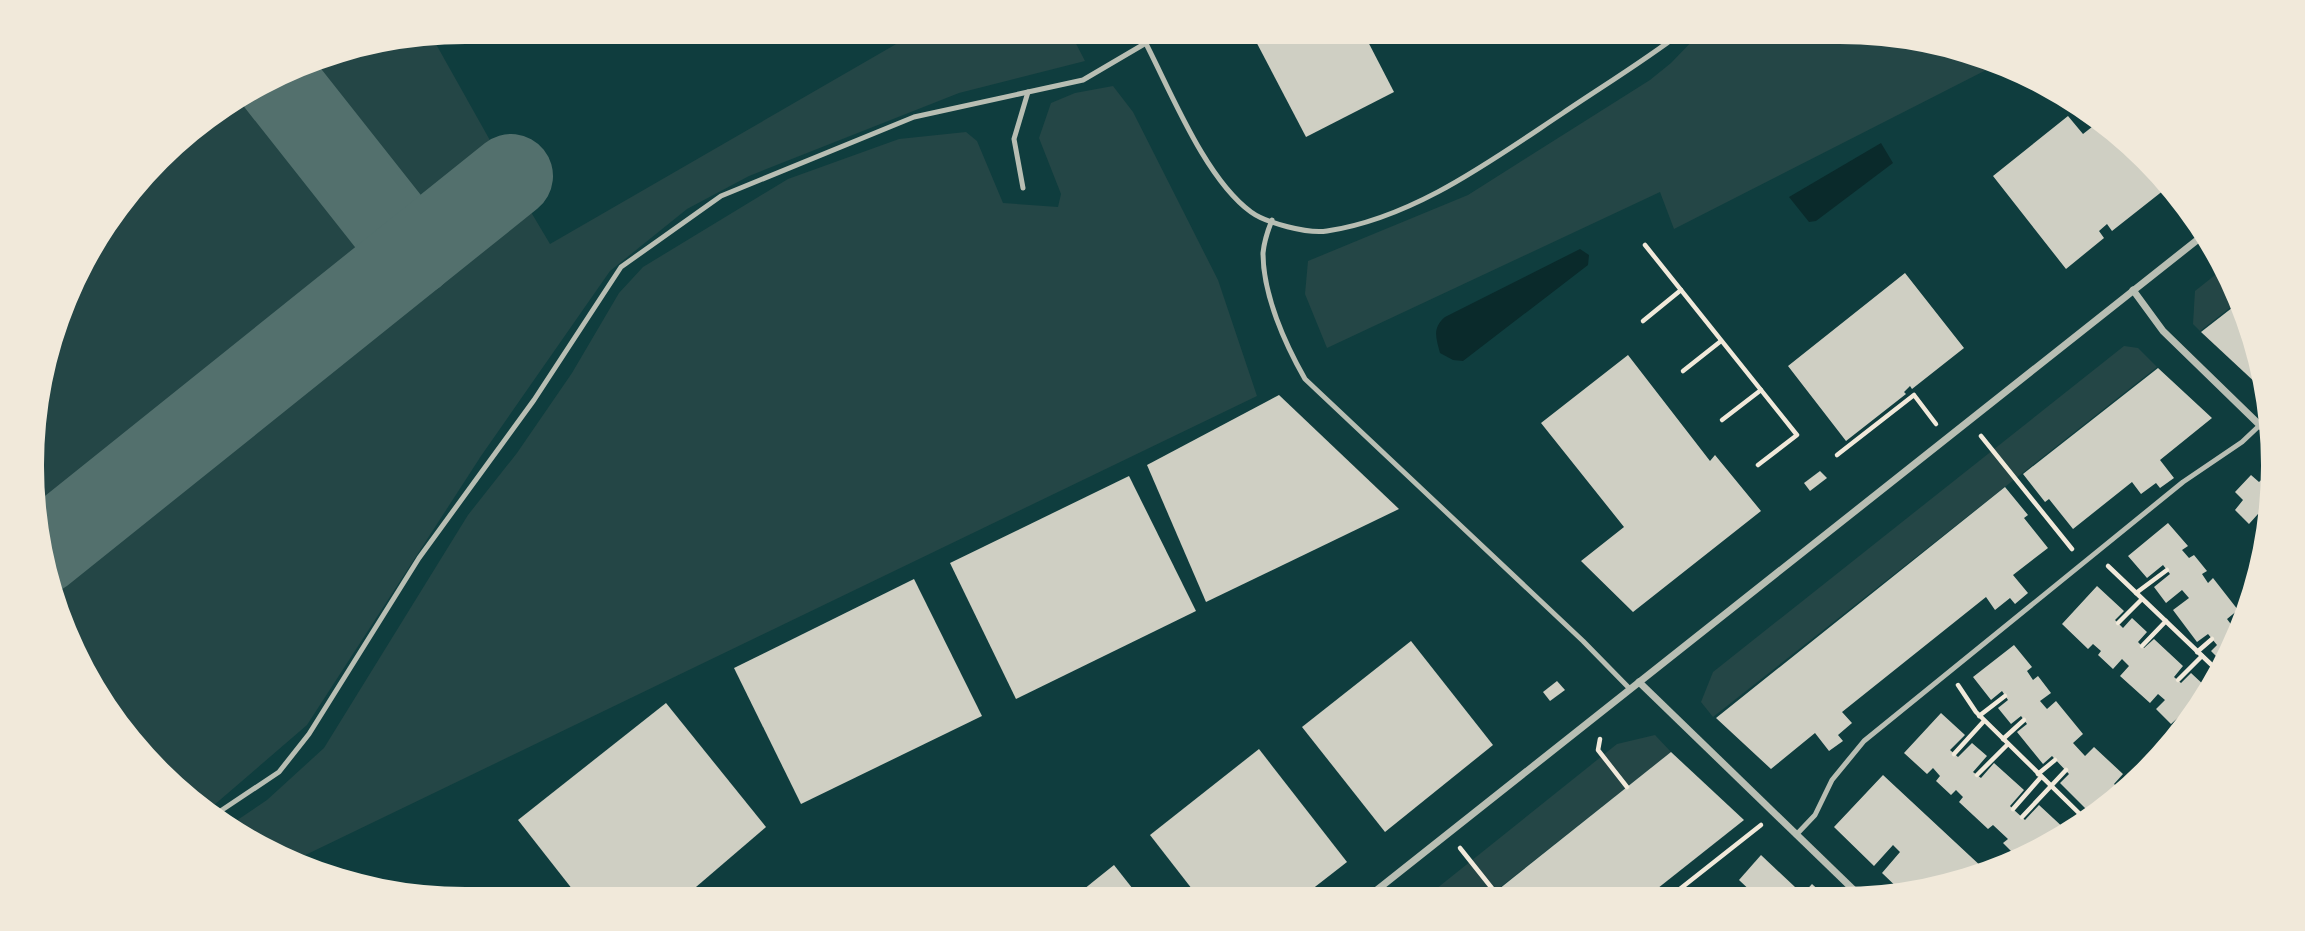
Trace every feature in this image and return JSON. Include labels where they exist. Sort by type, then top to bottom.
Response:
[{"type":"street","points":[[1381,887],[2196,241]]},
{"type":"street","points":[[2133,290],[2163,331],[2259,424]]},
{"type":"street","points":[[1639,682],[1850,887]]},
{"type":"lane","points":[[222,810],[279,772],[309,734],[419,558],[534,400],[621,268],[721,196],[914,117],[1083,80],[1144,44]]},
{"type":"lane","points":[[1147,44],[1210,166],[1230,193],[1253,214],[1300,230],[1324,231],[1382,216],[1432,196],[1537,130],[1664,44]]},
{"type":"lane","points":[[1023,188],[1014,139],[1028,92]]},
{"type":"lane","points":[[1272,220],[1264,252],[1270,292],[1290,353],[1305,379],[1583,641],[1630,689]]},
{"type":"lane","points":[[1796,835],[1815,816],[1832,780],[1864,741],[2183,482],[2242,442],[2259,426]]},
{"type":"path","points":[[1644,245],[1797,435],[1758,465]]},
{"type":"path","points":[[1643,321],[1681,290]]},
{"type":"path","points":[[1683,371],[1721,341]]},
{"type":"path","points":[[1722,420],[1761,390]]},
{"type":"path","points":[[1837,455],[1914,395],[1947,439]]},
{"type":"path","points":[[1988,445],[2084,565]]},
{"type":"path","points":[[2108,566],[2211,665]]},
{"type":"path","points":[[2136,593],[2167,570]]},
{"type":"path","points":[[2119,623],[2142,598]]},
{"type":"path","points":[[2142,646],[2166,621]]},
{"type":"path","points":[[2178,680],[2213,639]]},
{"type":"path","points":[[1958,685],[1979,716],[2078,813]]},
{"type":"path","points":[[1979,716],[2006,696]]},
{"type":"path","points":[[2003,739],[2024,720]]},
{"type":"path","points":[[1591,721],[1601,733],[1598,750],[1627,787]]},
{"type":"path","points":[[1954,754],[1984,721]]},
{"type":"path","points":[[1977,775],[2008,744]]},
{"type":"path","points":[[2013,809],[2055,760]]},
{"type":"path","points":[[2022,817],[2066,770]]},
{"type":"path","points":[[1682,887],[1774,814]]},
{"type":"path","points":[[1449,833],[1491,887]]},
{"type":"shaded area","points":[[896,44],[1076,44],[1085,61],[959,93],[749,176],[687,209],[610,271],[481,456],[307,725],[215,804],[167,764],[148,744],[115,700],[87,652],[57,570],[522,197],[550,244]]},
{"type":"shaded area","points":[[1689,44],[1840,44],[1895,47],[1949,58],[1986,70],[1674,229],[1660,192],[1327,348],[1305,294],[1308,261],[1468,195],[1650,80]]},
{"type":"shaded area","points":[[437,45],[501,160],[417,227],[298,78],[356,58],[410,47]]},
{"type":"shaded area","points":[[1113,86],[1133,112],[1218,280],[1257,396],[305,855],[237,820],[267,800],[324,748],[468,515],[517,453],[572,373],[619,293],[643,267],[788,179],[899,139],[966,132],[977,141],[1003,203],[1058,207],[1061,194],[1039,138],[1051,103],[1075,93]]},
{"type":"shaded area","points":[[268,93],[391,252],[47,522],[44,466],[47,410],[66,330],[87,279],[115,231],[148,187],[187,148],[231,115]]},
{"type":"shaded area","points":[[1881,143],[1893,163],[1816,221],[1809,222],[1789,197]]},
{"type":"shaded area","points":[[1580,249],[1589,255],[1588,265],[1463,361],[1453,360],[1440,353],[1436,338],[1437,329],[1445,317]]},
{"type":"shaded area","points":[[2216,275],[2230,307],[2200,331],[2193,324],[2195,291]]},
{"type":"shaded area","points":[[2124,346],[2138,348],[2157,367],[1713,717],[1701,702],[1713,672]]},
{"type":"shaded area","points":[[1655,735],[1671,752],[1501,887],[1438,887],[1617,744]]},
{"type":"building","points":[[1257,44],[1369,44],[1394,92],[1306,137]]},
{"type":"building","points":[[2068,116],[2083,134],[2091,128],[2118,148],[2161,192],[2112,231],[2107,224],[2099,231],[2104,238],[2066,269],[1993,176]]},
{"type":"building","points":[[1905,273],[1964,348],[1912,389],[1910,386],[1904,392],[1906,394],[1846,441],[1788,366]]},
{"type":"building","points":[[2231,309],[2252,380],[2201,332]]},
{"type":"building","points":[[1628,355],[1710,461],[1715,455],[1761,511],[1633,612],[1581,561],[1624,527],[1541,423]]},
{"type":"building","points":[[2158,368],[2212,418],[2160,460],[2174,478],[2160,488],[2156,483],[2141,494],[2132,482],[2073,529],[2049,499],[2045,502],[2023,474]]},
{"type":"building","points":[[1279,395],[1399,509],[1206,602],[1147,465]]},
{"type":"building","points":[[1820,471],[1827,478],[1810,491],[1804,483]]},
{"type":"building","points":[[2251,475],[2259,482],[2258,514],[2249,524],[2235,510],[2243,500],[2235,492]]},
{"type":"building","points":[[1129,476],[1196,611],[1016,699],[950,563]]},
{"type":"building","points":[[2005,487],[2028,515],[2024,518],[2048,548],[2013,575],[2028,593],[2015,604],[2010,598],[1995,610],[1986,597],[1842,712],[1852,723],[1838,735],[1843,741],[1829,751],[1815,733],[1771,769],[1716,718]]},
{"type":"building","points":[[2168,523],[2188,546],[2182,550],[2189,558],[2194,555],[2207,571],[2202,574],[2208,583],[2213,578],[2236,608],[2227,619],[2230,623],[2216,656],[2211,651],[2217,645],[2208,634],[2197,642],[2173,610],[2189,598],[2182,590],[2166,603],[2154,587],[2170,574],[2163,565],[2147,578],[2128,556]]},
{"type":"building","points":[[914,579],[982,716],[801,804],[734,668]]},
{"type":"building","points":[[2097,586],[2124,611],[2115,620],[2123,628],[2132,618],[2147,632],[2138,642],[2144,648],[2154,639],[2183,666],[2174,677],[2181,683],[2191,673],[2201,682],[2171,724],[2156,709],[2165,700],[2158,694],[2150,703],[2120,676],[2129,666],[2122,659],[2113,669],[2098,655],[2101,651],[2093,644],[2088,649],[2062,624]]},
{"type":"building","points":[[1411,641],[1493,745],[1385,832],[1302,727]]},
{"type":"building","points":[[2014,645],[2032,667],[2027,671],[2033,680],[2038,676],[2051,693],[2040,701],[2047,709],[2056,701],[2083,734],[2073,743],[2085,756],[2094,747],[2123,774],[2115,785],[2085,808],[2060,783],[2069,774],[2052,756],[2043,764],[2017,732],[2027,724],[2021,716],[2011,724],[1998,708],[2008,700],[2002,691],[1991,700],[1973,677]]},
{"type":"building","points":[[1557,681],[1565,690],[1550,701],[1543,692]]},
{"type":"building","points":[[666,703],[766,827],[696,887],[571,887],[518,820]]},
{"type":"building","points":[[1941,713],[1965,735],[1950,750],[1958,757],[1972,743],[1987,756],[1973,772],[1981,778],[1994,763],[2024,790],[2010,806],[2013,809],[2025,820],[2039,805],[2060,825],[2011,851],[2003,843],[2008,839],[1993,825],[1988,829],[1959,802],[1963,797],[1956,790],[1951,795],[1936,781],[1940,776],[1933,768],[1927,774],[1904,753]]},
{"type":"building","points":[[1259,749],[1347,862],[1315,887],[1190,887],[1150,835]]},
{"type":"building","points":[[1671,752],[1744,820],[1659,887],[1502,887]]},
{"type":"building","points":[[1883,775],[1978,864],[1949,873],[1894,884],[1882,873],[1900,852],[1893,845],[1874,866],[1834,827]]},
{"type":"building","points":[[1761,855],[1795,887],[1746,887],[1739,880]]},
{"type":"building","points":[[1114,865],[1131,887],[1087,887]]},
{"type":"taxiway","points":[[281,86],[414,254]]},
{"type":"taxiway","points":[[51,545],[511,176]]}]
